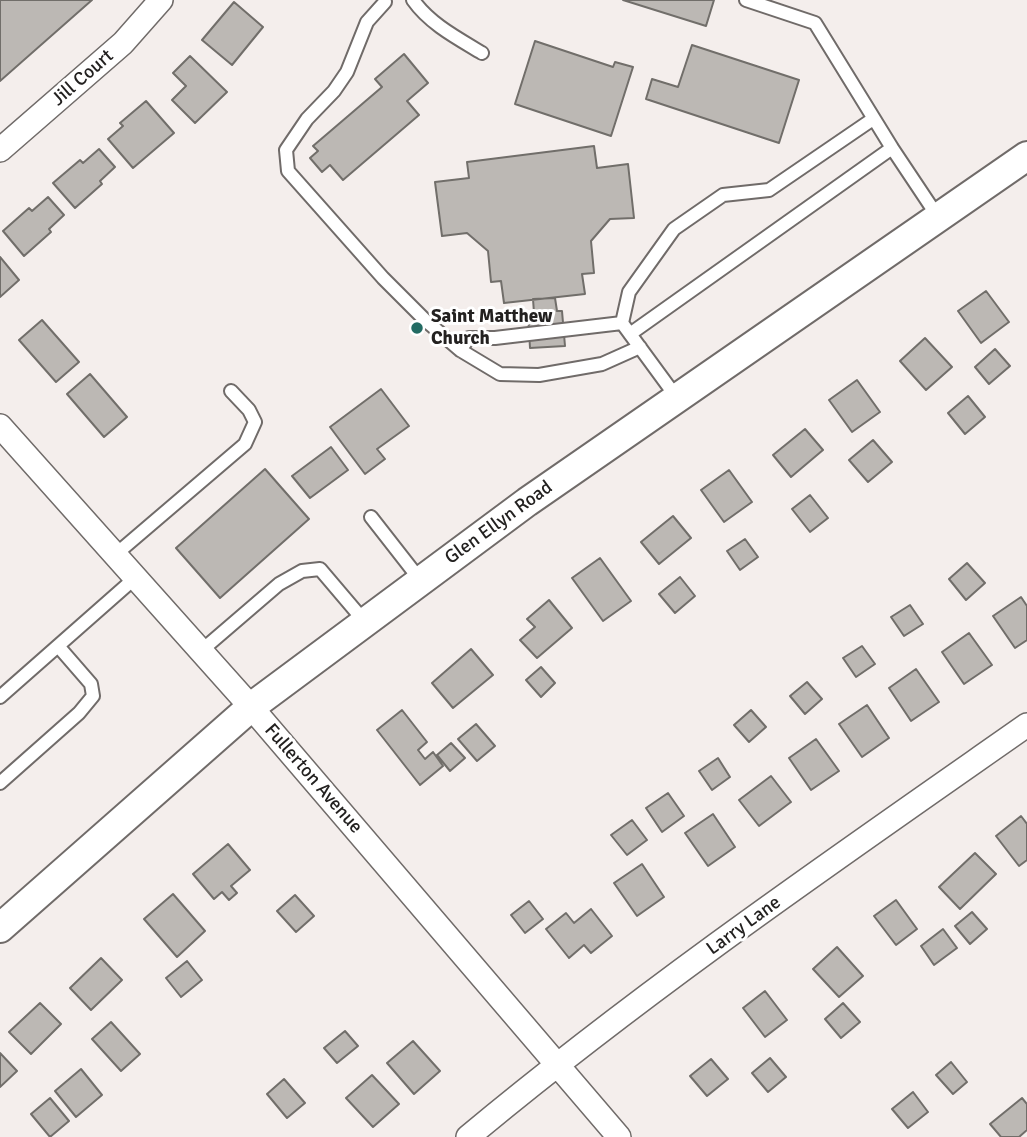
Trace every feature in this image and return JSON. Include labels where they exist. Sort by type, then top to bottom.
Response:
[{"type":"street","name":"Jill Court","points":[[0,150],[123,43],[161,0]]},
{"type":"street","name":"Glen Ellyn Road","points":[[0,928],[251,707],[527,502],[1027,156]]},
{"type":"street","name":"Fullerton Avenue","points":[[0,426],[251,707],[619,1137]]},
{"type":"street","name":"Larry Lane","points":[[468,1137],[556,1064],[818,872],[1027,725]]},
{"type":"lane","points":[[413,0],[421,11],[447,33],[482,53]]},
{"type":"lane","points":[[746,0],[815,23],[873,119],[938,217]]},
{"type":"lane","points":[[384,2],[367,22],[347,72],[334,91],[307,119],[286,150],[288,171],[383,278],[425,320],[460,350],[500,374],[539,374],[603,364],[640,347]]},
{"type":"lane","points":[[677,398],[622,323],[629,292],[674,229],[723,195],[769,190],[873,119]]},
{"type":"lane","points":[[630,334],[892,148]]},
{"type":"lane","points":[[460,350],[469,338],[495,338],[622,323]]},
{"type":"lane","points":[[115,555],[245,444],[255,422],[249,410],[231,391]]},
{"type":"lane","points":[[371,517],[421,581]]},
{"type":"lane","points":[[201,651],[279,584],[302,571],[320,569],[365,623]]},
{"type":"lane","points":[[0,697],[135,578]]},
{"type":"lane","points":[[0,783],[79,713],[93,696],[90,684],[58,646]]},
{"type":"building","points":[[0,0],[92,0],[0,81]]},
{"type":"building","points":[[623,0],[714,0],[706,26]]},
{"type":"building","points":[[234,2],[263,27],[232,65],[202,40]]},
{"type":"building","points":[[535,41],[613,67],[615,62],[633,67],[611,136],[515,104]]},
{"type":"building","points":[[692,45],[799,80],[779,143],[646,99],[652,79],[678,87]]},
{"type":"building","points":[[404,54],[428,83],[407,101],[419,115],[343,180],[330,165],[322,172],[310,158],[318,151],[313,146],[382,87],[375,79]]},
{"type":"building","points":[[190,56],[227,92],[195,123],[172,100],[186,86],[173,73]]},
{"type":"building","points":[[146,101],[174,133],[133,168],[108,139],[123,126],[120,123]]},
{"type":"building","points":[[594,146],[597,168],[628,164],[634,218],[610,219],[591,241],[594,273],[582,274],[585,294],[504,303],[501,281],[491,282],[488,251],[467,233],[442,236],[435,182],[469,178],[467,162]]},
{"type":"building","points":[[99,149],[115,167],[100,181],[102,184],[75,208],[53,183],[80,160],[83,163]]},
{"type":"building","points":[[48,197],[64,215],[49,229],[51,232],[24,256],[3,231],[29,208],[32,211]]},
{"type":"building","points":[[0,257],[19,280],[0,297]]},
{"type":"building","points":[[986,291],[1009,322],[981,343],[958,311]]},
{"type":"building","points":[[555,298],[557,311],[562,311],[565,346],[530,348],[528,313],[534,313],[533,299]]},
{"type":"building","points":[[42,320],[79,362],[56,382],[19,340]]},
{"type":"building","points":[[925,338],[952,367],[926,390],[900,361]]},
{"type":"building","points":[[995,349],[1010,366],[989,384],[975,367]]},
{"type":"building","points":[[90,374],[127,417],[104,437],[67,394]]},
{"type":"building","points":[[857,380],[880,412],[852,432],[829,400]]},
{"type":"building","points":[[381,389],[409,426],[377,449],[385,459],[365,474],[330,427]]},
{"type":"building","points":[[968,396],[985,417],[965,434],[948,413]]},
{"type":"building","points":[[805,429],[823,450],[791,477],[773,455]]},
{"type":"building","points":[[873,440],[892,462],[868,482],[849,460]]},
{"type":"building","points":[[331,447],[348,470],[310,498],[292,476]]},
{"type":"building","points":[[265,469],[309,519],[220,598],[176,548]]},
{"type":"building","points":[[729,470],[752,502],[724,522],[701,490]]},
{"type":"building","points":[[810,495],[828,518],[810,532],[792,509]]},
{"type":"building","points":[[673,516],[691,538],[659,564],[641,542]]},
{"type":"building","points":[[745,539],[758,557],[740,570],[727,551]]},
{"type":"building","points":[[600,558],[631,601],[603,621],[572,578]]},
{"type":"building","points":[[967,563],[985,583],[966,600],[949,579]]},
{"type":"building","points":[[680,577],[695,596],[675,613],[659,594]]},
{"type":"building","points":[[1021,597],[1027,606],[1027,640],[1015,648],[993,616]]},
{"type":"building","points":[[549,600],[572,628],[537,658],[520,640],[535,627],[527,619]]},
{"type":"building","points":[[910,605],[923,624],[904,636],[891,617]]},
{"type":"building","points":[[969,633],[992,665],[964,684],[942,652]]},
{"type":"building","points":[[862,646],[875,664],[856,677],[843,658]]},
{"type":"building","points":[[471,649],[493,675],[453,708],[432,683]]},
{"type":"building","points":[[541,667],[555,683],[541,697],[526,680]]},
{"type":"building","points":[[916,669],[939,702],[911,721],[889,688]]},
{"type":"building","points":[[807,682],[822,699],[805,714],[790,696]]},
{"type":"building","points":[[867,705],[889,738],[862,757],[839,724]]},
{"type":"building","points":[[402,710],[427,742],[418,750],[425,759],[433,752],[443,766],[420,785],[377,730]]},
{"type":"building","points":[[751,710],[766,727],[749,742],[734,725]]},
{"type":"building","points":[[476,724],[495,746],[477,761],[458,739]]},
{"type":"building","points":[[816,739],[839,771],[811,790],[789,758]]},
{"type":"building","points":[[451,743],[465,758],[450,771],[437,755]]},
{"type":"building","points":[[718,758],[730,777],[712,790],[699,771]]},
{"type":"building","points":[[771,776],[791,802],[759,826],[739,800]]},
{"type":"building","points":[[668,793],[684,816],[662,832],[646,808]]},
{"type":"building","points":[[713,814],[735,847],[708,866],[685,833]]},
{"type":"building","points":[[1021,816],[1027,824],[1027,860],[1019,866],[996,836]]},
{"type":"building","points":[[632,820],[647,840],[627,855],[611,835]]},
{"type":"building","points":[[228,844],[250,870],[231,886],[237,893],[229,900],[222,892],[214,899],[193,874]]},
{"type":"building","points":[[975,853],[996,874],[960,909],[939,887]]},
{"type":"building","points":[[642,864],[664,897],[637,916],[614,883]]},
{"type":"building","points":[[173,894],[205,931],[177,957],[144,919]]},
{"type":"building","points":[[295,895],[314,916],[296,932],[277,911]]},
{"type":"building","points":[[896,900],[917,929],[896,945],[874,916]]},
{"type":"building","points":[[529,901],[543,919],[525,933],[511,915]]},
{"type":"building","points":[[591,909],[612,936],[591,953],[584,945],[569,958],[546,929],[566,913],[574,923]]},
{"type":"building","points":[[972,912],[987,929],[970,944],[955,926]]},
{"type":"building","points":[[943,929],[957,948],[934,965],[921,946]]},
{"type":"building","points":[[837,947],[863,976],[839,997],[813,969]]},
{"type":"building","points":[[101,958],[122,980],[91,1010],[70,988]]},
{"type":"building","points":[[187,961],[202,980],[181,997],[166,978]]},
{"type":"building","points":[[765,991],[787,1020],[765,1037],[743,1008]]},
{"type":"building","points":[[40,1003],[61,1024],[31,1054],[9,1032]]},
{"type":"building","points":[[843,1003],[860,1022],[841,1038],[825,1019]]},
{"type":"building","points":[[111,1022],[140,1054],[121,1071],[92,1039]]},
{"type":"building","points":[[345,1031],[358,1046],[337,1063],[324,1048]]},
{"type":"building","points":[[413,1041],[440,1071],[414,1094],[387,1063]]},
{"type":"building","points":[[0,1053],[17,1071],[0,1087]]},
{"type":"building","points":[[770,1058],[786,1077],[768,1092],[752,1073]]},
{"type":"building","points":[[711,1059],[728,1079],[707,1096],[690,1076]]},
{"type":"building","points":[[951,1062],[967,1082],[953,1094],[936,1075]]},
{"type":"building","points":[[81,1069],[102,1095],[76,1117],[55,1091]]},
{"type":"building","points":[[372,1075],[399,1104],[373,1127],[346,1098]]},
{"type":"building","points":[[284,1079],[305,1103],[287,1118],[267,1094]]},
{"type":"building","points":[[913,1092],[928,1112],[908,1128],[892,1109]]},
{"type":"building","points":[[50,1098],[69,1121],[50,1137],[31,1114]]},
{"type":"building","points":[[1022,1098],[1027,1104],[1027,1130],[1019,1137],[1001,1137],[990,1124]]},
{"type":"place","name":"Saint Matthew Church","points":[[417,328]]}]
